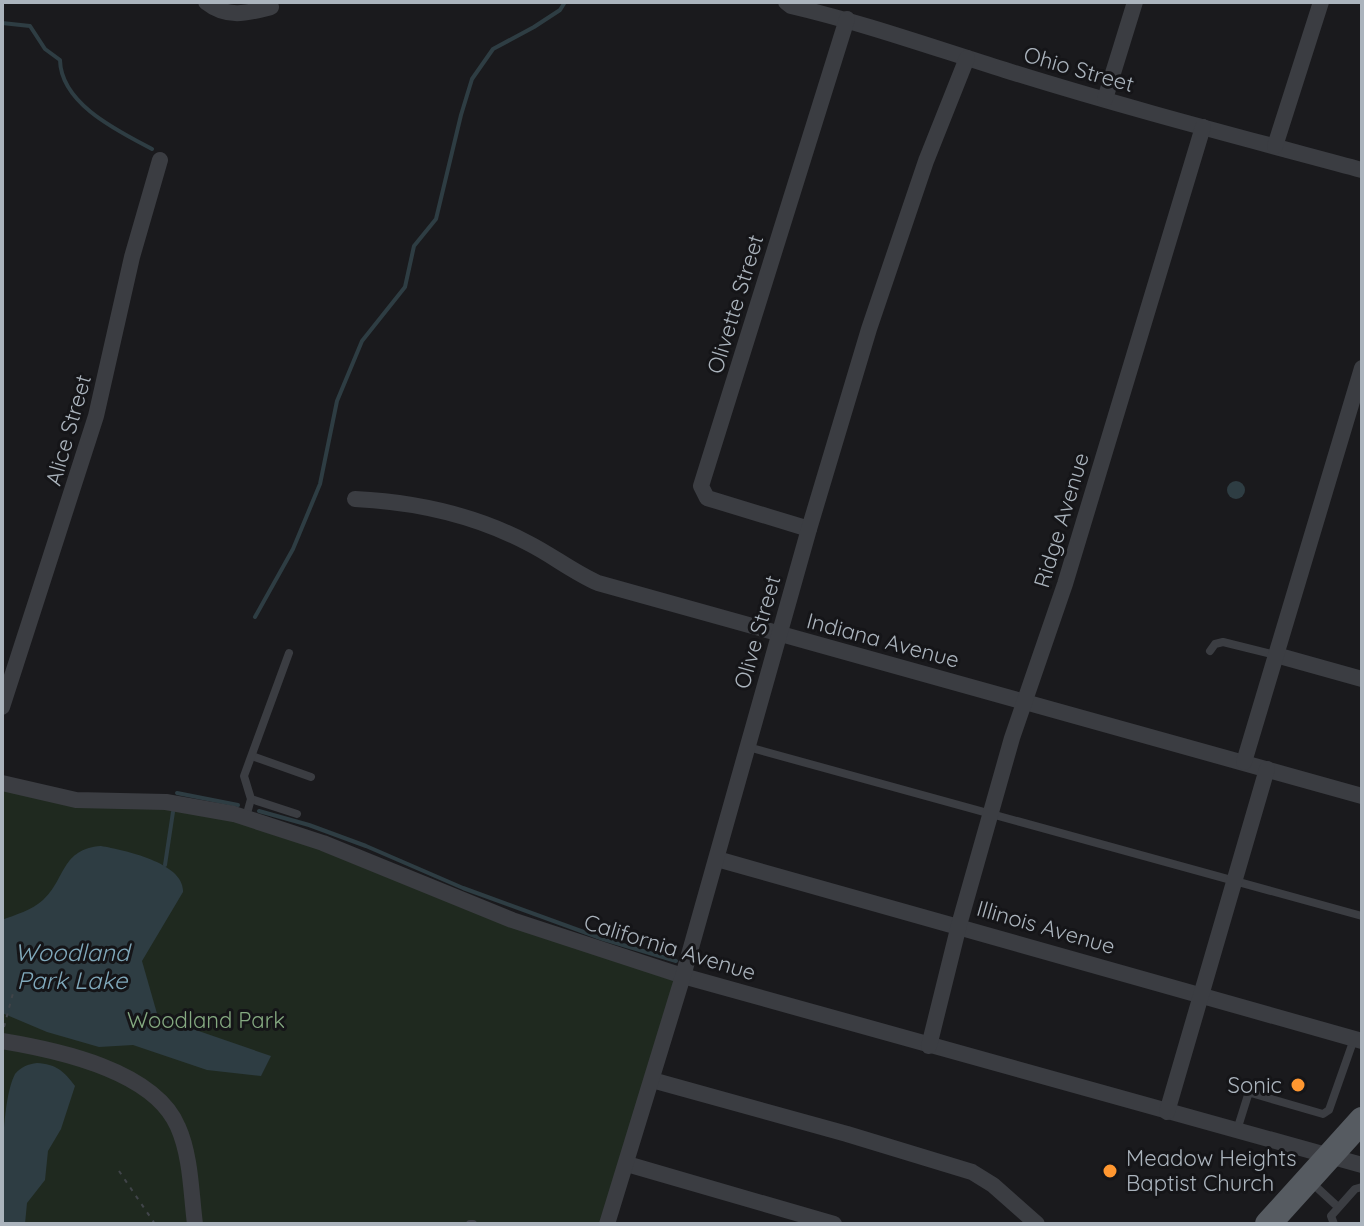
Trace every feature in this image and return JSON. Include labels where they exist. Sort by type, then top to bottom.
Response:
[{"type":"main road","points":[[1268,1224],[1362,1120]]},
{"type":"street","points":[[206,2],[226,12],[242,14],[271,7]]},
{"type":"street","name":"Ohio Street","points":[[786,2],[1105,99],[1362,170]]},
{"type":"street","points":[[1105,99],[1135,2]]},
{"type":"street","points":[[1275,146],[1321,2]]},
{"type":"street","name":"Olivette Street","points":[[809,529],[707,498],[701,486],[847,19]]},
{"type":"street","name":"Olive Street","points":[[607,1224],[683,976],[809,529],[897,242],[967,58]]},
{"type":"street","name":"Ridge Avenue","points":[[929,1046],[990,812],[1065,584],[1203,127]]},
{"type":"street","name":"Alice Street","points":[[2,707],[96,416],[132,257],[160,160]]},
{"type":"street","points":[[1244,762],[1362,368]]},
{"type":"street","name":"Indiana Avenue","points":[[355,499],[396,501],[459,514],[531,544],[577,574],[598,583],[1362,796]]},
{"type":"street","points":[[1276,655],[1362,679]]},
{"type":"street","points":[[1167,1112],[1267,769]]},
{"type":"street","name":"California Avenue","points":[[2,783],[76,800],[166,802],[200,806],[245,818],[361,858],[512,920],[683,976],[1362,1165]]},
{"type":"street","name":"Illinois Avenue","points":[[717,859],[1358,1040]]},
{"type":"street","points":[[2,1041],[58,1052],[116,1072],[168,1108],[185,1147],[195,1224]]},
{"type":"street","points":[[652,1080],[859,1137],[972,1172],[993,1185],[1037,1224]]},
{"type":"street","points":[[627,1164],[834,1224]]},
{"type":"lane","points":[[1210,651],[1215,644],[1223,642],[1276,655]]},
{"type":"lane","points":[[245,818],[251,799],[244,776],[289,653]]},
{"type":"lane","points":[[748,746],[1362,916]]},
{"type":"lane","points":[[252,756],[311,777]]},
{"type":"lane","points":[[251,799],[297,814]]},
{"type":"lane","points":[[1237,1132],[1248,1095],[1323,1114],[1332,1107],[1358,1040]]},
{"type":"lane","points":[[1308,1179],[1338,1207]]},
{"type":"lane","points":[[1334,1224],[1331,1216],[1355,1189],[1362,1187]]},
{"type":"path","points":[[6,1020],[13,993]]},
{"type":"path","points":[[119,1171],[155,1224]]},
{"type":"green space","name":"Woodland Park","points":[[2,782],[76,800],[183,804],[292,833],[683,976],[606,1224],[2,1224]]},
{"type":"water","points":[[1232,481],[1240,481],[1245,490],[1243,497],[1232,499],[1227,494],[1227,486]]},
{"type":"water","name":"Woodland Park Lake","points":[[101,846],[151,860],[174,873],[181,882],[183,892],[142,961],[158,1017],[271,1056],[261,1076],[207,1070],[133,1045],[99,1047],[47,1032],[2,1013],[2,920],[39,904],[71,859],[88,848]]},
{"type":"water","points":[[37,1063],[59,1069],[75,1086],[61,1129],[48,1151],[45,1180],[27,1203],[25,1224],[2,1224],[3,1146],[10,1087],[17,1072]]},
{"type":"waterway","points":[[255,617],[293,549],[320,484],[337,401],[362,341],[405,287],[414,246],[436,219],[472,79],[493,49],[534,27],[560,10],[565,2]]},
{"type":"waterway","points":[[2,23],[30,26],[45,49],[60,60],[63,76],[81,103],[108,125],[152,149]]},
{"type":"waterway","points":[[177,793],[238,805]]},
{"type":"waterway","points":[[259,811],[366,846],[463,888],[603,939],[676,961]]},
{"type":"waterway","points":[[165,865],[173,812]]},
{"type":"place","name":"Sonic","points":[[1298,1085]]},
{"type":"place","name":"Meadow Heights Baptist Church","points":[[1110,1171]]}]
